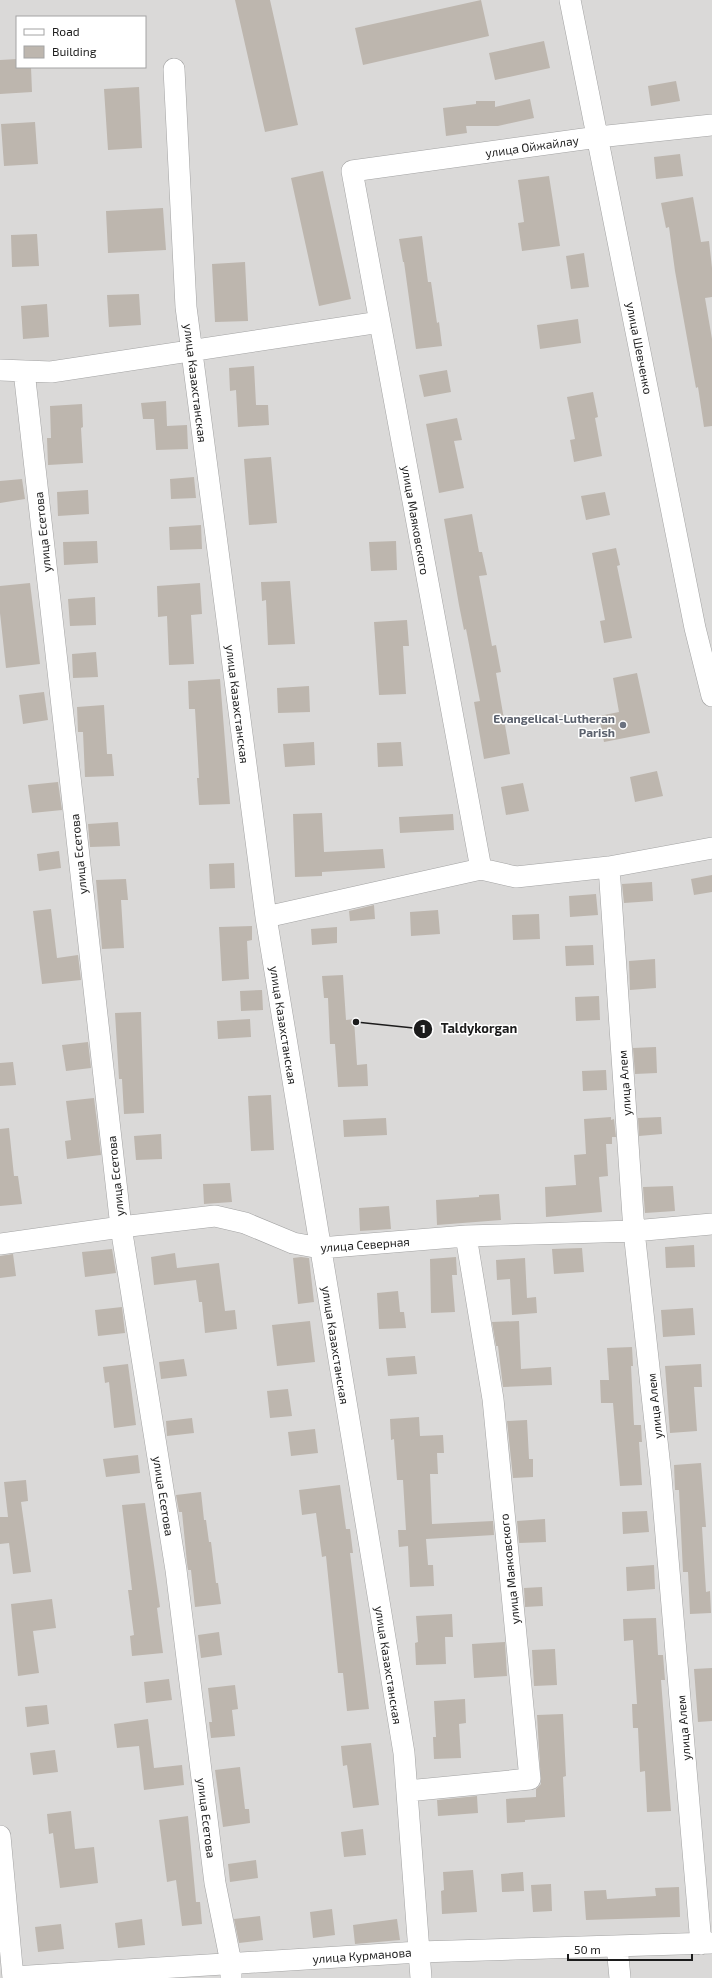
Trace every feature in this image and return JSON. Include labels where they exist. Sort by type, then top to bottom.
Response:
[{"type":"street","name":"улица Шевченко","points":[[570,0],[694,620],[712,696]]},
{"type":"street","name":"улица Казахстанская","points":[[174,69],[186,307],[266,917],[404,1753],[421,1978]]},
{"type":"street","name":"улица Ойжайлау","points":[[352,171],[598,137],[712,125]]},
{"type":"street","name":"улица Маяковского","points":[[352,171],[481,869]]},
{"type":"street","points":[[0,370],[51,372],[380,322]]},
{"type":"street","name":"улица Есетова","points":[[24,371],[121,1227],[176,1570],[215,1883],[231,1971]]},
{"type":"street","points":[[266,917],[481,869],[516,877],[609,867],[712,848]]},
{"type":"street","name":"улица Алем","points":[[609,867],[634,1230],[662,1477],[707,1944]]},
{"type":"street","name":"улица Северная","points":[[0,1244],[121,1227],[216,1216],[245,1223],[293,1243],[320,1248],[466,1236],[634,1230],[712,1224]]},
{"type":"street","name":"улица Маяковского","points":[[407,1791],[530,1779],[493,1399],[466,1236]]},
{"type":"street","points":[[0,1836],[13,1978]]},
{"type":"street","name":"улица Курманова","points":[[13,1978],[231,1971],[419,1952],[707,1944]]},
{"type":"street","points":[[617,1946],[620,1978]]},
{"type":"shaded area","points":[[0,0],[712,0],[712,1978],[0,1978]]},
{"type":"building","points":[[235,0],[270,0],[298,125],[265,132]]},
{"type":"building","points":[[481,0],[489,36],[363,65],[355,28]]},
{"type":"building","points":[[544,41],[550,68],[495,80],[489,53]]},
{"type":"building","points":[[16,59],[16,68],[31,68],[32,92],[0,94],[0,60]]},
{"type":"building","points":[[676,81],[680,101],[651,106],[648,86]]},
{"type":"building","points":[[139,87],[142,148],[108,150],[104,89]]},
{"type":"building","points":[[530,99],[534,118],[498,126],[466,126],[467,133],[446,136],[443,108],[476,104],[476,101],[495,101],[495,107]]},
{"type":"building","points":[[35,122],[38,164],[4,166],[1,124]]},
{"type":"building","points":[[680,154],[683,176],[656,179],[654,157]]},
{"type":"building","points":[[323,171],[351,299],[319,306],[291,178]]},
{"type":"building","points":[[549,176],[560,246],[522,251],[518,223],[524,222],[518,180]]},
{"type":"building","points":[[693,197],[701,242],[709,241],[712,268],[712,297],[705,298],[712,339],[712,426],[704,427],[698,387],[696,388],[675,271],[669,227],[666,228],[661,203]]},
{"type":"building","points":[[163,208],[166,250],[108,253],[106,211]]},
{"type":"building","points":[[37,234],[39,266],[12,267],[11,235]]},
{"type":"building","points":[[422,236],[428,282],[431,282],[442,346],[416,349],[404,262],[399,239]]},
{"type":"building","points":[[584,253],[589,287],[571,289],[566,256]]},
{"type":"building","points":[[245,262],[248,321],[215,322],[212,264]]},
{"type":"building","points":[[139,294],[141,325],[109,327],[107,295]]},
{"type":"building","points":[[47,304],[49,337],[23,339],[21,306]]},
{"type":"building","points":[[578,319],[581,343],[540,349],[537,325]]},
{"type":"building","points":[[254,366],[256,405],[268,405],[269,425],[238,427],[236,390],[230,391],[229,368]]},
{"type":"building","points":[[447,370],[451,392],[424,397],[419,375]]},
{"type":"building","points":[[593,392],[598,417],[595,418],[602,456],[574,462],[570,440],[575,439],[567,397]]},
{"type":"building","points":[[166,401],[167,426],[187,425],[188,449],[156,450],[154,419],[143,419],[141,403]]},
{"type":"building","points":[[82,404],[83,427],[81,428],[83,463],[48,465],[47,438],[51,438],[50,406]]},
{"type":"building","points":[[457,418],[462,440],[454,441],[464,488],[439,493],[426,424]]},
{"type":"building","points":[[271,457],[277,523],[249,525],[244,459]]},
{"type":"building","points":[[194,477],[196,498],[171,499],[170,479]]},
{"type":"building","points":[[22,479],[25,499],[0,503],[0,481]]},
{"type":"building","points":[[88,490],[89,514],[58,516],[57,492]]},
{"type":"building","points":[[605,492],[610,515],[586,520],[581,496]]},
{"type":"building","points":[[472,514],[479,552],[482,552],[487,575],[479,576],[492,646],[496,645],[501,672],[496,673],[510,754],[484,759],[474,702],[480,701],[466,629],[464,630],[459,605],[444,519]]},
{"type":"building","points":[[201,525],[202,549],[170,550],[169,527]]},
{"type":"building","points":[[97,541],[98,563],[64,565],[63,542]]},
{"type":"building","points":[[396,541],[397,570],[371,571],[369,542]]},
{"type":"building","points":[[616,548],[620,565],[617,566],[632,638],[604,643],[600,621],[605,620],[592,553]]},
{"type":"building","points":[[290,581],[295,644],[268,645],[266,600],[262,601],[261,582]]},
{"type":"building","points":[[30,583],[40,664],[6,668],[0,613],[0,586]]},
{"type":"building","points":[[200,583],[202,614],[191,615],[194,664],[169,665],[167,616],[158,617],[157,586]]},
{"type":"building","points":[[95,597],[96,625],[70,626],[68,599]]},
{"type":"building","points":[[407,620],[409,646],[403,646],[406,694],[379,695],[374,622]]},
{"type":"building","points":[[96,652],[98,677],[73,678],[72,654]]},
{"type":"building","points":[[637,673],[650,733],[604,742],[599,716],[619,712],[613,678]]},
{"type":"building","points":[[220,679],[230,804],[199,805],[195,709],[189,709],[188,681]]},
{"type":"building","points":[[309,686],[310,712],[278,713],[277,688]]},
{"type":"building","points":[[44,692],[48,720],[23,724],[19,695]]},
{"type":"building","points":[[104,705],[107,754],[112,754],[114,776],[85,777],[83,732],[78,732],[77,707]]},
{"type":"building","points":[[314,742],[315,765],[285,767],[283,744]]},
{"type":"building","points":[[401,742],[403,766],[378,767],[377,743]]},
{"type":"building","points":[[657,771],[663,796],[635,802],[630,777]]},
{"type":"building","points":[[58,782],[62,810],[32,813],[28,785]]},
{"type":"building","points":[[523,783],[529,811],[506,815],[501,787]]},
{"type":"building","points":[[322,813],[324,852],[383,849],[385,868],[322,872],[322,876],[295,877],[293,814]]},
{"type":"building","points":[[453,814],[454,830],[400,833],[399,817]]},
{"type":"building","points":[[118,822],[120,846],[90,847],[88,824]]},
{"type":"building","points":[[59,851],[61,868],[39,871],[37,854]]},
{"type":"building","points":[[234,863],[235,888],[210,889],[209,864]]},
{"type":"building","points":[[712,875],[712,892],[694,895],[691,879]]},
{"type":"building","points":[[126,879],[128,900],[121,900],[124,948],[102,949],[96,880]]},
{"type":"building","points":[[652,882],[653,901],[624,903],[622,884]]},
{"type":"building","points":[[596,894],[598,915],[570,917],[569,896]]},
{"type":"building","points":[[374,905],[375,919],[350,921],[349,911]]},
{"type":"building","points":[[51,909],[57,958],[78,955],[81,980],[42,984],[33,911]]},
{"type":"building","points":[[438,910],[440,934],[411,936],[410,912]]},
{"type":"building","points":[[539,914],[540,939],[513,940],[512,915]]},
{"type":"building","points":[[252,926],[252,940],[247,941],[249,979],[222,981],[219,927]]},
{"type":"building","points":[[337,927],[337,943],[312,945],[311,929]]},
{"type":"building","points":[[593,945],[594,965],[566,966],[565,946]]},
{"type":"building","points":[[655,959],[656,988],[630,990],[629,961]]},
{"type":"building","points":[[343,975],[346,1020],[354,1019],[357,1065],[367,1064],[368,1086],[338,1087],[335,1044],[330,1044],[328,998],[324,998],[322,976]]},
{"type":"building","points":[[262,990],[263,1010],[241,1011],[240,991]]},
{"type":"building","points":[[599,996],[600,1020],[576,1021],[575,997]]},
{"type":"building","points":[[141,1012],[144,1113],[124,1114],[122,1079],[119,1079],[115,1013]]},
{"type":"building","points":[[250,1019],[251,1037],[218,1039],[217,1021]]},
{"type":"building","points":[[88,1042],[91,1068],[66,1071],[62,1045]]},
{"type":"building","points":[[656,1047],[657,1073],[635,1074],[633,1048]]},
{"type":"building","points":[[13,1062],[16,1085],[0,1086],[0,1063]]},
{"type":"building","points":[[606,1070],[607,1090],[583,1091],[582,1071]]},
{"type":"building","points":[[271,1095],[274,1150],[251,1151],[248,1096]]},
{"type":"building","points":[[94,1098],[101,1155],[67,1159],[65,1141],[71,1140],[66,1101]]},
{"type":"building","points":[[611,1117],[611,1120],[614,1119],[616,1137],[612,1137],[612,1144],[606,1144],[608,1176],[599,1177],[602,1212],[546,1217],[545,1187],[576,1185],[574,1155],[586,1154],[584,1119]]},
{"type":"building","points":[[661,1117],[662,1134],[639,1136],[638,1118]]},
{"type":"building","points":[[386,1118],[387,1135],[344,1137],[343,1120]]},
{"type":"building","points":[[9,1128],[14,1176],[18,1176],[22,1204],[0,1206],[0,1129]]},
{"type":"building","points":[[161,1134],[162,1159],[136,1160],[134,1136]]},
{"type":"building","points":[[230,1183],[232,1202],[204,1204],[203,1184]]},
{"type":"building","points":[[673,1186],[675,1211],[645,1213],[643,1187]]},
{"type":"building","points":[[499,1194],[501,1220],[437,1225],[436,1200]]},
{"type":"building","points":[[389,1206],[391,1229],[360,1231],[359,1208]]},
{"type":"building","points":[[694,1245],[695,1267],[666,1268],[665,1247]]},
{"type":"building","points":[[582,1248],[584,1272],[554,1274],[552,1249]]},
{"type":"building","points":[[112,1249],[116,1273],[85,1277],[82,1252]]},
{"type":"building","points":[[175,1253],[177,1268],[219,1263],[225,1311],[235,1310],[237,1329],[205,1333],[202,1302],[199,1302],[196,1280],[154,1285],[151,1257]]},
{"type":"building","points":[[13,1254],[16,1276],[0,1278],[0,1256]]},
{"type":"building","points":[[456,1257],[457,1275],[452,1275],[455,1312],[431,1313],[430,1259]]},
{"type":"building","points":[[293,1258],[309,1258],[314,1302],[298,1304]]},
{"type":"building","points":[[525,1258],[527,1298],[536,1297],[537,1313],[512,1315],[510,1279],[497,1280],[496,1260]]},
{"type":"building","points":[[398,1291],[400,1312],[404,1312],[406,1328],[379,1329],[377,1293]]},
{"type":"building","points":[[122,1307],[125,1333],[98,1336],[95,1310]]},
{"type":"building","points":[[693,1308],[695,1335],[663,1337],[661,1310]]},
{"type":"building","points":[[310,1321],[315,1362],[277,1366],[272,1325]]},
{"type":"building","points":[[519,1321],[521,1369],[551,1367],[552,1385],[503,1387],[498,1346],[496,1346],[492,1322]]},
{"type":"building","points":[[632,1347],[633,1366],[631,1366],[634,1425],[641,1425],[642,1442],[639,1442],[642,1485],[620,1486],[613,1403],[601,1403],[600,1380],[609,1380],[607,1348]]},
{"type":"building","points":[[415,1356],[417,1374],[388,1376],[386,1358]]},
{"type":"building","points":[[184,1359],[187,1376],[161,1379],[159,1362]]},
{"type":"building","points":[[128,1364],[136,1425],[114,1428],[109,1382],[105,1383],[103,1367]]},
{"type":"building","points":[[701,1364],[702,1387],[694,1387],[697,1431],[670,1433],[665,1366]]},
{"type":"building","points":[[288,1389],[292,1416],[270,1418],[267,1391]]},
{"type":"building","points":[[419,1417],[420,1436],[443,1435],[444,1453],[437,1453],[438,1474],[430,1474],[432,1524],[493,1521],[494,1535],[426,1539],[428,1565],[433,1565],[434,1586],[410,1587],[408,1546],[399,1547],[398,1530],[406,1530],[403,1480],[397,1480],[394,1439],[391,1440],[390,1419]]},
{"type":"building","points":[[192,1418],[194,1433],[167,1436],[166,1421]]},
{"type":"building","points":[[527,1420],[529,1459],[533,1459],[533,1477],[513,1478],[507,1421]]},
{"type":"building","points":[[315,1429],[318,1453],[291,1456],[288,1432]]},
{"type":"building","points":[[138,1455],[140,1473],[106,1477],[103,1459]]},
{"type":"building","points":[[701,1463],[706,1527],[702,1527],[706,1592],[710,1591],[711,1613],[690,1614],[688,1572],[683,1572],[679,1490],[675,1490],[674,1465]]},
{"type":"building","points":[[26,1480],[28,1501],[21,1502],[31,1572],[13,1574],[9,1543],[0,1544],[0,1517],[8,1517],[4,1482]]},
{"type":"building","points":[[340,1485],[346,1529],[350,1529],[353,1553],[350,1553],[369,1709],[347,1711],[343,1673],[338,1673],[326,1556],[322,1557],[316,1513],[302,1515],[299,1490]]},
{"type":"building","points":[[201,1492],[204,1520],[206,1520],[209,1542],[211,1542],[216,1583],[218,1583],[221,1604],[195,1607],[191,1570],[188,1570],[187,1563],[182,1512],[179,1512],[176,1495]]},
{"type":"building","points":[[145,1503],[160,1607],[157,1608],[163,1653],[132,1656],[130,1636],[134,1635],[128,1590],[132,1590],[122,1505]]},
{"type":"building","points":[[647,1511],[649,1532],[623,1534],[622,1512]]},
{"type":"building","points":[[545,1519],[546,1542],[519,1543],[517,1521]]},
{"type":"building","points":[[654,1565],[655,1589],[627,1591],[626,1567]]},
{"type":"building","points":[[542,1587],[543,1606],[525,1607],[524,1588]]},
{"type":"building","points":[[52,1599],[56,1628],[33,1631],[39,1673],[18,1676],[11,1604]]},
{"type":"building","points":[[452,1614],[453,1637],[445,1637],[446,1664],[416,1665],[415,1643],[418,1642],[416,1616]]},
{"type":"building","points":[[656,1618],[658,1655],[663,1655],[665,1680],[661,1680],[671,1811],[647,1812],[645,1771],[640,1772],[638,1728],[633,1728],[632,1704],[637,1704],[633,1640],[624,1641],[623,1619]]},
{"type":"building","points":[[219,1632],[222,1655],[201,1658],[198,1635]]},
{"type":"building","points":[[505,1642],[507,1676],[474,1678],[472,1644]]},
{"type":"building","points":[[555,1649],[557,1685],[534,1686],[532,1650]]},
{"type":"building","points":[[712,1668],[712,1721],[698,1722],[694,1669]]},
{"type":"building","points":[[169,1679],[172,1700],[146,1703],[144,1682]]},
{"type":"building","points":[[235,1685],[238,1709],[232,1710],[235,1736],[211,1738],[209,1722],[212,1722],[208,1688]]},
{"type":"building","points":[[465,1699],[466,1723],[459,1724],[461,1758],[434,1759],[433,1737],[436,1737],[434,1701]]},
{"type":"building","points":[[47,1705],[49,1724],[27,1727],[25,1707]]},
{"type":"building","points":[[563,1714],[566,1776],[563,1777],[565,1817],[507,1823],[506,1799],[536,1797],[536,1789],[541,1784],[537,1715]]},
{"type":"building","points":[[148,1719],[154,1768],[182,1765],[184,1785],[144,1790],[139,1746],[117,1748],[114,1724]]},
{"type":"building","points":[[371,1743],[379,1805],[353,1808],[347,1765],[343,1766],[341,1746]]},
{"type":"building","points":[[55,1750],[58,1772],[33,1775],[30,1753]]},
{"type":"building","points":[[240,1767],[245,1809],[249,1809],[250,1823],[223,1827],[215,1770]]},
{"type":"building","points":[[477,1796],[478,1813],[438,1816],[437,1800]]},
{"type":"building","points":[[71,1811],[75,1849],[94,1847],[98,1883],[60,1888],[53,1833],[49,1834],[47,1814]]},
{"type":"building","points":[[188,1816],[196,1902],[200,1902],[202,1924],[182,1926],[176,1880],[167,1882],[159,1820]]},
{"type":"building","points":[[363,1829],[366,1855],[344,1857],[341,1832]]},
{"type":"building","points":[[256,1860],[258,1878],[230,1882],[228,1864]]},
{"type":"building","points":[[473,1870],[477,1912],[442,1914],[441,1891],[444,1890],[443,1872]]},
{"type":"building","points":[[523,1872],[524,1891],[502,1892],[501,1874]]},
{"type":"building","points":[[551,1884],[552,1911],[533,1912],[531,1885]]},
{"type":"building","points":[[679,1887],[680,1917],[586,1920],[584,1891],[606,1890],[607,1899],[656,1896],[655,1888]]},
{"type":"building","points":[[332,1909],[335,1935],[313,1938],[310,1912]]},
{"type":"building","points":[[260,1916],[263,1940],[239,1943],[234,1919]]},
{"type":"building","points":[[142,1919],[145,1945],[118,1948],[115,1923]]},
{"type":"building","points":[[397,1919],[400,1940],[355,1944],[353,1925]]},
{"type":"building","points":[[61,1924],[64,1949],[38,1952],[35,1927]]},
{"type":"place","name":"Evangelical-Lutheran Parish","points":[[623,725]]},
{"type":"place","name":"Taldykorgan","points":[[356,1022]]}]
